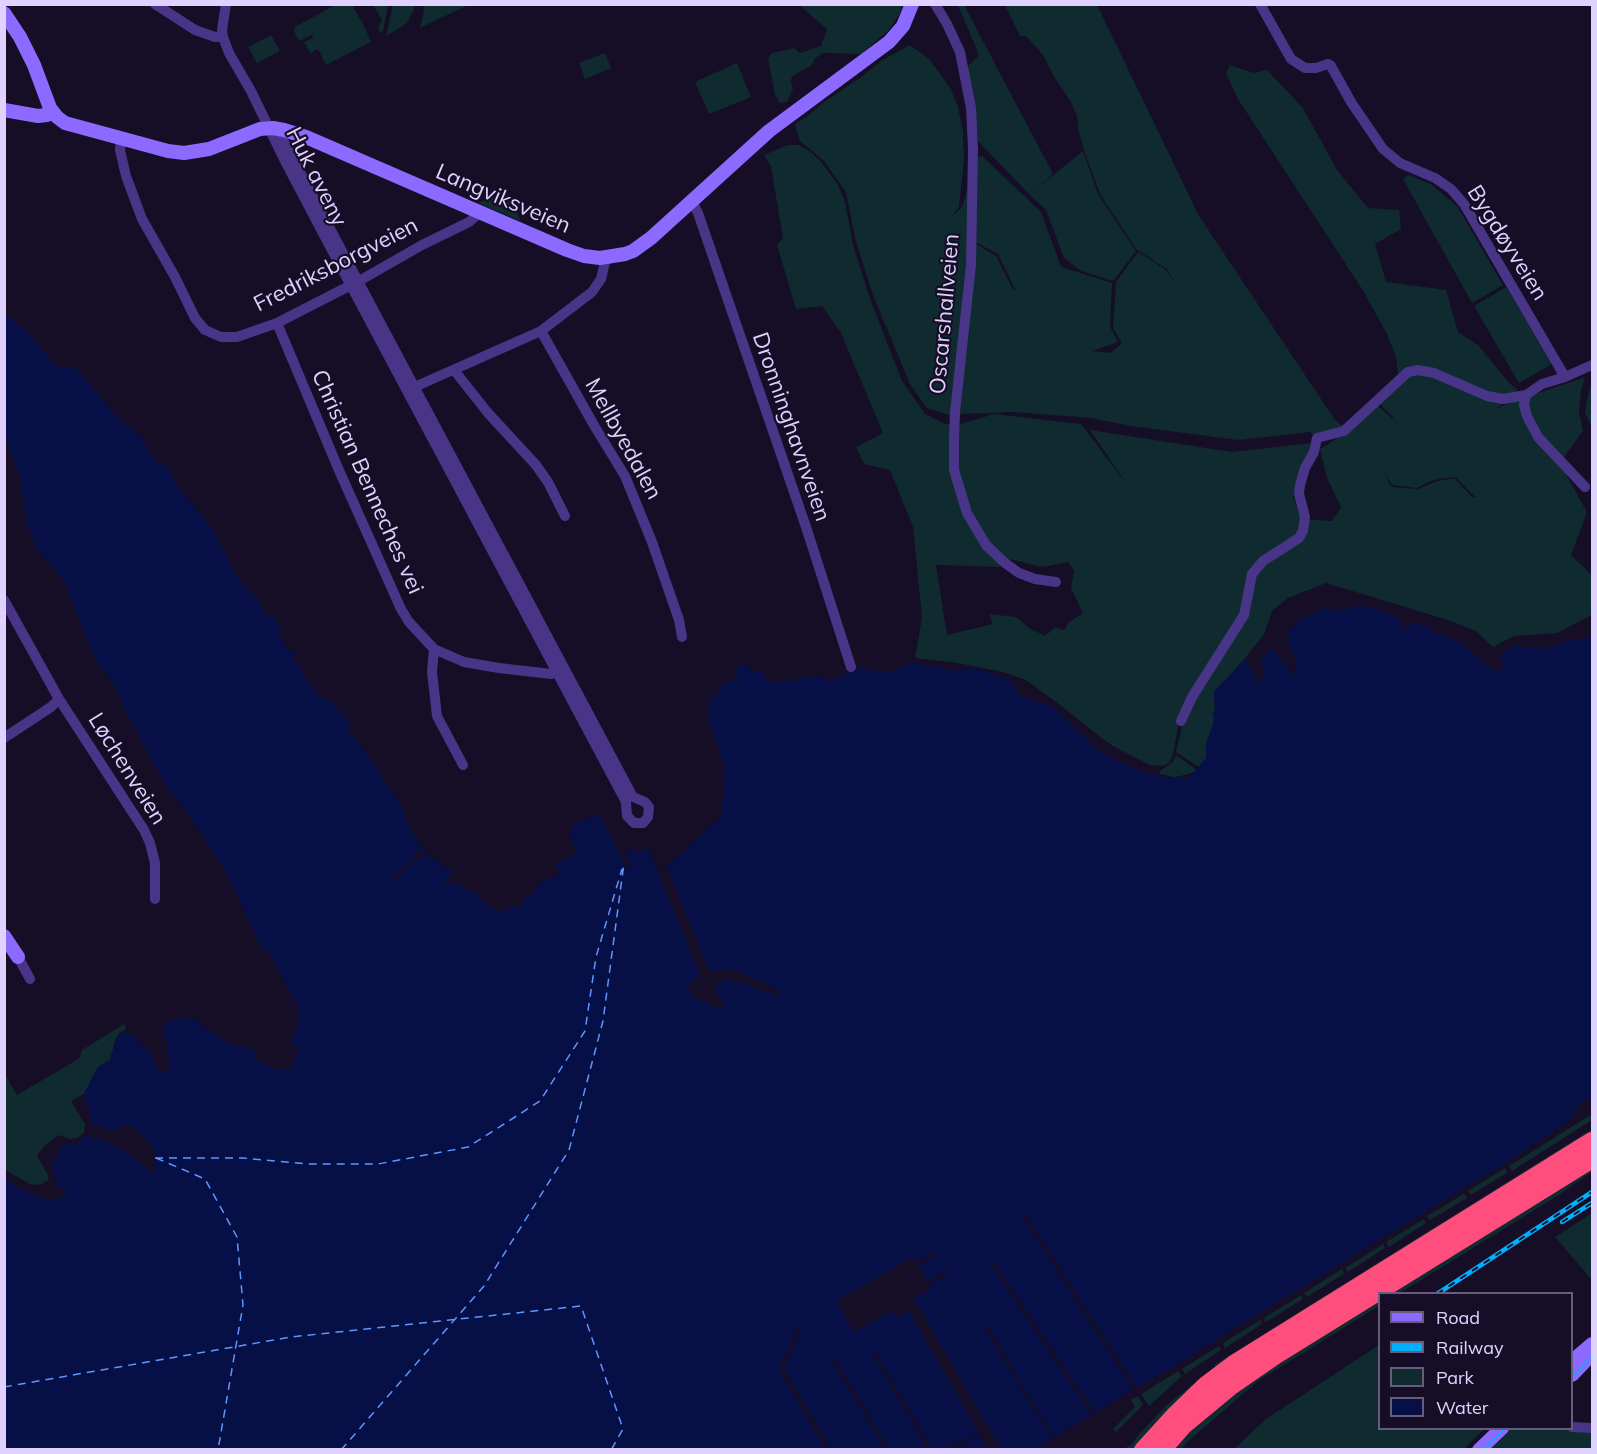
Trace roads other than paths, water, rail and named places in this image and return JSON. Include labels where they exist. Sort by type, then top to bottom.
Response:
[{"type":"highway","points":[[1143,1449],[1167,1422],[1206,1385],[1234,1364],[1593,1141]]},
{"type":"highway","points":[[1378,1292],[1593,1159]]},
{"type":"highway","points":[[1162,1449],[1184,1425],[1240,1380],[1378,1292]]},
{"type":"street","points":[[155,4],[195,30],[215,37],[223,36],[226,4]]},
{"type":"street","name":"Langviksveien","points":[[273,128],[306,137],[576,253],[606,258],[625,254],[642,245],[780,121],[889,42],[903,26],[912,4]]},
{"type":"street","name":"Oscarshallveien","points":[[935,4],[960,52],[971,108],[973,149],[971,265],[956,412],[954,470],[967,513],[986,545],[1019,573],[1035,579],[1056,582]]},
{"type":"street","name":"Bygdøyveien","points":[[1260,4],[1291,59],[1305,69],[1328,64],[1331,66],[1351,102],[1383,149],[1400,163],[1436,178],[1451,189],[1464,204],[1565,377]]},
{"type":"street","points":[[4,13],[31,59],[53,112],[65,123],[168,151],[184,153],[202,151],[255,130],[273,128]]},
{"type":"street","name":"Huk aveny","points":[[223,36],[229,53],[333,235],[355,283],[594,730],[633,797],[645,802],[649,807],[648,817],[643,823],[634,823],[627,816],[627,802],[594,730]]},
{"type":"street","points":[[4,110],[38,116],[53,112]]},
{"type":"street","name":"Fredriksborgveien","points":[[121,138],[120,150],[126,176],[142,219],[195,318],[209,333],[237,337],[277,323],[355,283],[422,244],[469,222],[478,211]]},
{"type":"street","name":"Dronninghavnveien","points":[[692,201],[807,531],[851,667]]},
{"type":"street","points":[[411,389],[541,331],[592,292],[601,279],[606,258]]},
{"type":"street","name":"Christian Benneches vei","points":[[277,323],[338,468],[401,609],[409,622],[434,649],[464,662],[551,674],[562,671]]},
{"type":"street","name":"Mellbyedalen","points":[[541,331],[625,476],[652,542],[679,620],[682,638]]},
{"type":"street","points":[[1181,721],[1191,697],[1244,615],[1252,574],[1263,561],[1299,538],[1304,531],[1305,517],[1299,494],[1300,485],[1305,468],[1314,452],[1317,438],[1344,431],[1408,372],[1418,370],[1434,373],[1487,396],[1503,399],[1526,395],[1542,384],[1593,365]]},
{"type":"street","points":[[454,370],[488,413],[536,465],[548,482],[565,516]]},
{"type":"street","points":[[1526,395],[1524,405],[1527,416],[1538,437],[1585,487]]},
{"type":"street","name":"Løchenveien","points":[[4,600],[59,699],[147,836],[155,863],[155,899]]},
{"type":"street","points":[[434,649],[432,672],[437,716],[463,765]]},
{"type":"street","name":"Løchenveien","points":[[4,738],[51,707],[59,699]]},
{"type":"street","points":[[4,936],[30,979]]},
{"type":"street","points":[[1573,1360],[1593,1344]]},
{"type":"street","points":[[1573,1374],[1593,1354]]},
{"type":"street","points":[[1573,1427],[1593,1428]]},
{"type":"street","points":[[1479,1449],[1500,1430]]},
{"type":"water","points":[[5,315],[29,334],[56,366],[74,367],[121,420],[143,439],[154,461],[169,468],[179,488],[209,524],[240,581],[257,599],[267,616],[274,617],[281,629],[279,636],[291,652],[294,651],[296,655],[293,657],[314,690],[321,697],[329,699],[349,722],[348,731],[365,750],[401,806],[415,838],[431,857],[451,871],[452,874],[444,883],[446,885],[452,882],[457,883],[470,892],[478,893],[478,899],[501,913],[512,906],[523,906],[523,899],[535,892],[539,883],[559,874],[555,864],[577,853],[569,834],[574,832],[571,825],[599,814],[626,867],[632,868],[625,851],[649,850],[658,872],[667,867],[721,816],[725,768],[709,720],[707,706],[725,683],[737,679],[736,667],[748,665],[750,672],[762,671],[768,682],[821,675],[822,680],[841,678],[846,676],[845,672],[860,668],[887,673],[909,663],[959,671],[973,668],[1010,680],[1020,696],[1052,706],[1087,741],[1117,761],[1143,772],[1163,777],[1188,779],[1206,758],[1206,743],[1213,724],[1212,715],[1215,709],[1214,692],[1242,662],[1247,662],[1258,683],[1264,677],[1261,659],[1272,649],[1295,676],[1296,659],[1289,644],[1288,632],[1301,620],[1325,608],[1342,611],[1359,605],[1398,618],[1402,629],[1406,630],[1412,623],[1424,625],[1437,634],[1462,644],[1488,667],[1500,672],[1503,663],[1499,656],[1514,646],[1548,649],[1564,642],[1592,637],[1592,1096],[1575,1109],[1572,1119],[1505,1163],[1036,1449],[5,1449],[4,1177],[18,1188],[32,1192],[38,1198],[55,1200],[64,1198],[66,1192],[58,1187],[55,1181],[52,1163],[63,1145],[78,1143],[86,1135],[123,1150],[154,1174],[156,1150],[129,1123],[113,1131],[92,1124],[84,1094],[98,1067],[110,1060],[116,1038],[123,1032],[134,1036],[152,1055],[156,1068],[164,1072],[171,1068],[163,1026],[173,1020],[195,1019],[208,1032],[210,1030],[226,1042],[242,1048],[243,1046],[248,1047],[255,1052],[255,1059],[274,1069],[282,1070],[293,1066],[296,1053],[300,1051],[299,1048],[293,1046],[292,1040],[300,1018],[298,1007],[267,950],[261,948],[230,880],[205,838],[165,784],[112,681],[96,661],[64,581],[39,552],[28,528],[19,476],[5,433]]},
{"type":"tram line","points":[[1573,1377],[1592,1357]]},
{"type":"tram line","points":[[1482,1450],[1504,1430]]},
{"type":"railway","points":[[1440,1292],[1592,1192]]},
{"type":"railway","points":[[1562,1222],[1592,1203]]}]
